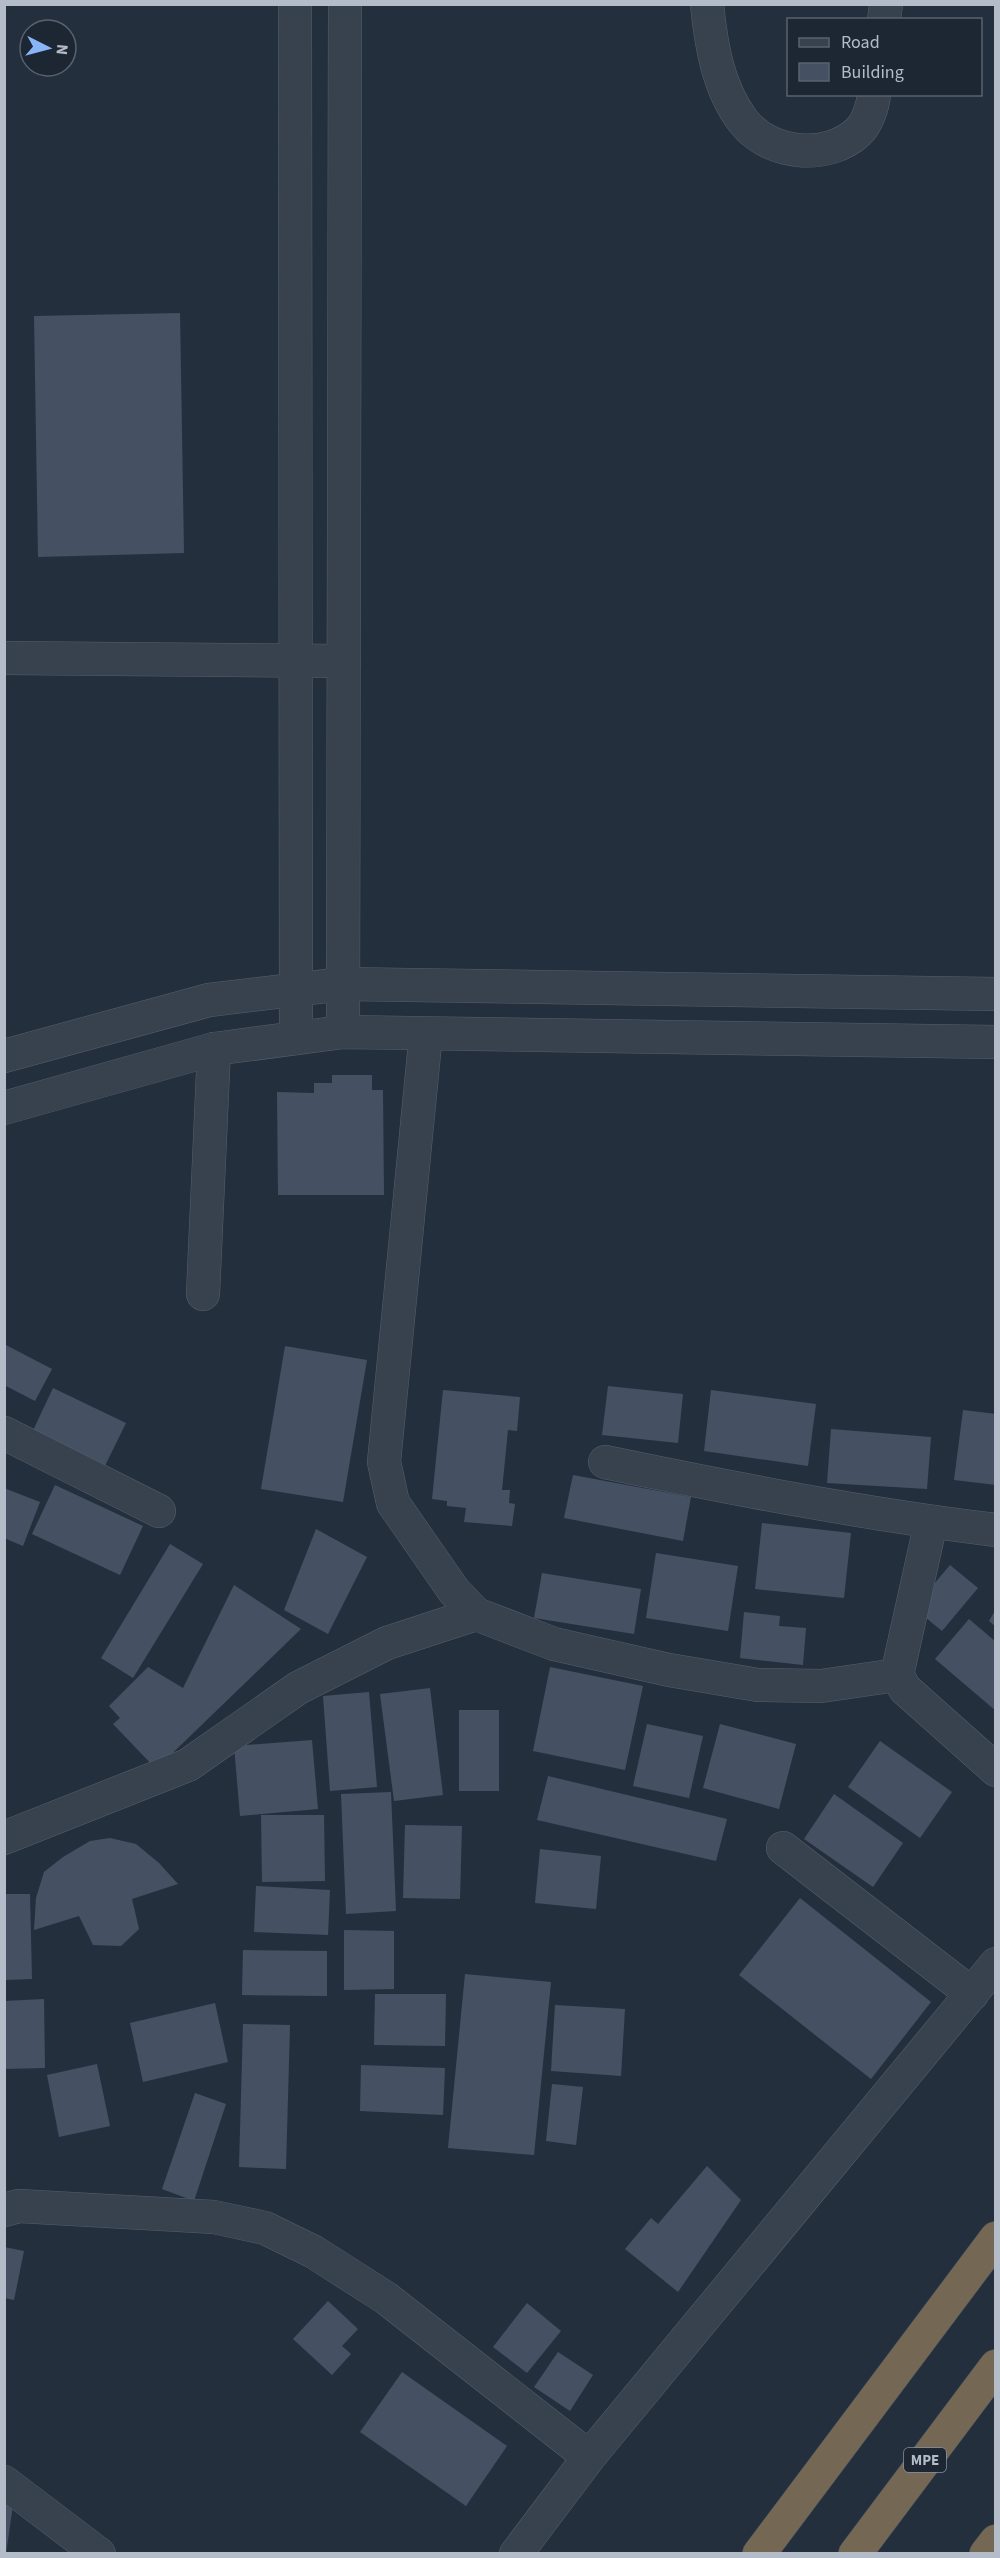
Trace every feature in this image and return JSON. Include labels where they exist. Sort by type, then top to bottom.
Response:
[{"type":"highway","points":[[759,2553],[996,2238]]},
{"type":"highway","name":"MPE","points":[[855,2553],[996,2366]]},
{"type":"highway","points":[[986,2553],[996,2541]]},
{"type":"street","points":[[295,4],[296,1038]]},
{"type":"street","points":[[343,1032],[345,4]]},
{"type":"street","points":[[707,4],[710,36],[726,94],[745,123],[770,142],[802,152],[832,147],[859,131],[873,105],[874,96]]},
{"type":"street","points":[[4,658],[344,661]]},
{"type":"street","points":[[4,1056],[209,1000],[343,984],[996,994]]},
{"type":"street","points":[[4,1108],[214,1049],[343,1032],[996,1041]]},
{"type":"street","points":[[426,1033],[384,1462],[393,1503],[454,1591],[476,1614],[555,1644],[669,1670],[759,1685],[821,1686],[897,1675]]},
{"type":"street","points":[[203,1294],[214,1049]]},
{"type":"street","points":[[4,1433],[159,1511]]},
{"type":"street","points":[[605,1462],[761,1494],[931,1522],[996,1530]]},
{"type":"street","points":[[931,1522],[897,1675],[905,1689],[996,1770]]},
{"type":"street","points":[[4,1838],[188,1765],[298,1688],[387,1642],[476,1614]]},
{"type":"street","points":[[783,1848],[972,1995]]},
{"type":"street","points":[[516,2553],[589,2457],[996,1964]]},
{"type":"street","points":[[4,2210],[19,2206],[214,2217],[265,2228],[314,2252],[386,2298],[589,2457]]},
{"type":"street","points":[[4,2482],[99,2553]]},
{"type":"building","points":[[180,313],[184,553],[38,557],[34,316]]},
{"type":"building","points":[[332,1075],[372,1075],[372,1090],[383,1090],[384,1195],[278,1195],[277,1092],[314,1093],[314,1083],[332,1083]]},
{"type":"building","points":[[4,1344],[52,1369],[35,1401],[4,1385]]},
{"type":"building","points":[[285,1346],[367,1360],[343,1502],[261,1489]]},
{"type":"building","points":[[608,1386],[683,1394],[678,1443],[602,1435]]},
{"type":"building","points":[[53,1388],[126,1423],[101,1474],[29,1439]]},
{"type":"building","points":[[443,1390],[520,1397],[517,1431],[508,1430],[502,1490],[510,1490],[509,1503],[515,1504],[512,1526],[464,1522],[466,1508],[447,1506],[447,1501],[432,1499]]},
{"type":"building","points":[[711,1390],[816,1404],[808,1466],[704,1451]]},
{"type":"building","points":[[963,1410],[996,1414],[996,1485],[954,1480]]},
{"type":"building","points":[[831,1429],[931,1437],[927,1489],[827,1483]]},
{"type":"building","points":[[573,1475],[691,1497],[683,1541],[564,1518]]},
{"type":"building","points":[[55,1485],[143,1526],[120,1575],[32,1534]]},
{"type":"building","points":[[4,1488],[40,1502],[23,1546],[4,1538]]},
{"type":"building","points":[[762,1523],[851,1533],[844,1598],[755,1589]]},
{"type":"building","points":[[316,1529],[367,1557],[328,1634],[284,1610]]},
{"type":"building","points":[[170,1544],[203,1564],[133,1678],[101,1658]]},
{"type":"building","points":[[656,1553],[738,1566],[728,1631],[646,1618]]},
{"type":"building","points":[[950,1565],[978,1588],[942,1631],[914,1608]]},
{"type":"building","points":[[542,1573],[641,1589],[634,1634],[534,1618]]},
{"type":"building","points":[[234,1585],[301,1629],[156,1769],[113,1724],[120,1718],[109,1706],[148,1667],[183,1688]]},
{"type":"building","points":[[996,1609],[996,1627],[989,1621]]},
{"type":"building","points":[[744,1612],[780,1616],[779,1626],[806,1628],[803,1665],[740,1658]]},
{"type":"building","points":[[969,1619],[996,1642],[996,1711],[935,1659]]},
{"type":"building","points":[[550,1667],[643,1686],[625,1770],[533,1751]]},
{"type":"building","points":[[430,1688],[443,1795],[394,1801],[380,1694]]},
{"type":"building","points":[[369,1692],[377,1787],[330,1791],[323,1696]]},
{"type":"building","points":[[459,1710],[499,1710],[499,1791],[459,1791]]},
{"type":"building","points":[[647,1724],[703,1736],[689,1798],[633,1786]]},
{"type":"building","points":[[720,1724],[796,1744],[779,1809],[703,1788]]},
{"type":"building","points":[[312,1740],[318,1809],[240,1816],[234,1746]]},
{"type":"building","points":[[880,1741],[952,1792],[920,1838],[848,1787]]},
{"type":"building","points":[[548,1776],[727,1819],[716,1861],[537,1820]]},
{"type":"building","points":[[391,1792],[396,1911],[346,1914],[341,1794]]},
{"type":"building","points":[[834,1794],[903,1843],[873,1887],[804,1839]]},
{"type":"building","points":[[261,1815],[324,1815],[325,1881],[262,1882]]},
{"type":"building","points":[[405,1825],[462,1826],[460,1899],[403,1898]]},
{"type":"building","points":[[110,1838],[136,1844],[159,1863],[178,1884],[132,1899],[139,1929],[121,1946],[93,1945],[79,1916],[34,1930],[36,1898],[44,1872],[63,1857],[90,1841]]},
{"type":"building","points":[[540,1849],[601,1856],[596,1909],[535,1903]]},
{"type":"building","points":[[256,1886],[330,1890],[328,1935],[254,1932]]},
{"type":"building","points":[[5,1894],[30,1894],[32,1979],[5,1980]]},
{"type":"building","points":[[800,1898],[931,2002],[871,2079],[739,1975]]},
{"type":"building","points":[[344,1930],[394,1931],[394,1989],[344,1990]]},
{"type":"building","points":[[243,1950],[327,1951],[327,1996],[242,1995]]},
{"type":"building","points":[[465,1974],[551,1982],[534,2155],[448,2148]]},
{"type":"building","points":[[375,1994],[446,1994],[445,2046],[374,2045]]},
{"type":"building","points":[[44,1999],[45,2068],[4,2069],[4,2001]]},
{"type":"building","points":[[215,2003],[228,2062],[143,2082],[130,2023]]},
{"type":"building","points":[[555,2005],[625,2009],[621,2076],[551,2071]]},
{"type":"building","points":[[243,2024],[290,2025],[286,2169],[239,2167]]},
{"type":"building","points":[[97,2064],[110,2126],[59,2137],[47,2075]]},
{"type":"building","points":[[361,2065],[445,2068],[443,2115],[360,2111]]},
{"type":"building","points":[[552,2084],[583,2087],[576,2145],[546,2141]]},
{"type":"building","points":[[195,2093],[226,2104],[194,2201],[162,2189]]},
{"type":"building","points":[[707,2166],[741,2200],[678,2292],[625,2249],[651,2218],[658,2224]]},
{"type":"building","points":[[4,2247],[24,2251],[14,2300],[4,2298]]},
{"type":"building","points":[[328,2301],[358,2329],[342,2346],[351,2354],[332,2375],[293,2339]]},
{"type":"building","points":[[527,2303],[561,2331],[527,2373],[493,2347]]},
{"type":"building","points":[[558,2352],[593,2375],[570,2411],[534,2387]]},
{"type":"building","points":[[402,2372],[507,2446],[466,2506],[360,2432]]},
{"type":"building","points":[[4,2502],[13,2505],[6,2554],[4,2554]]}]
